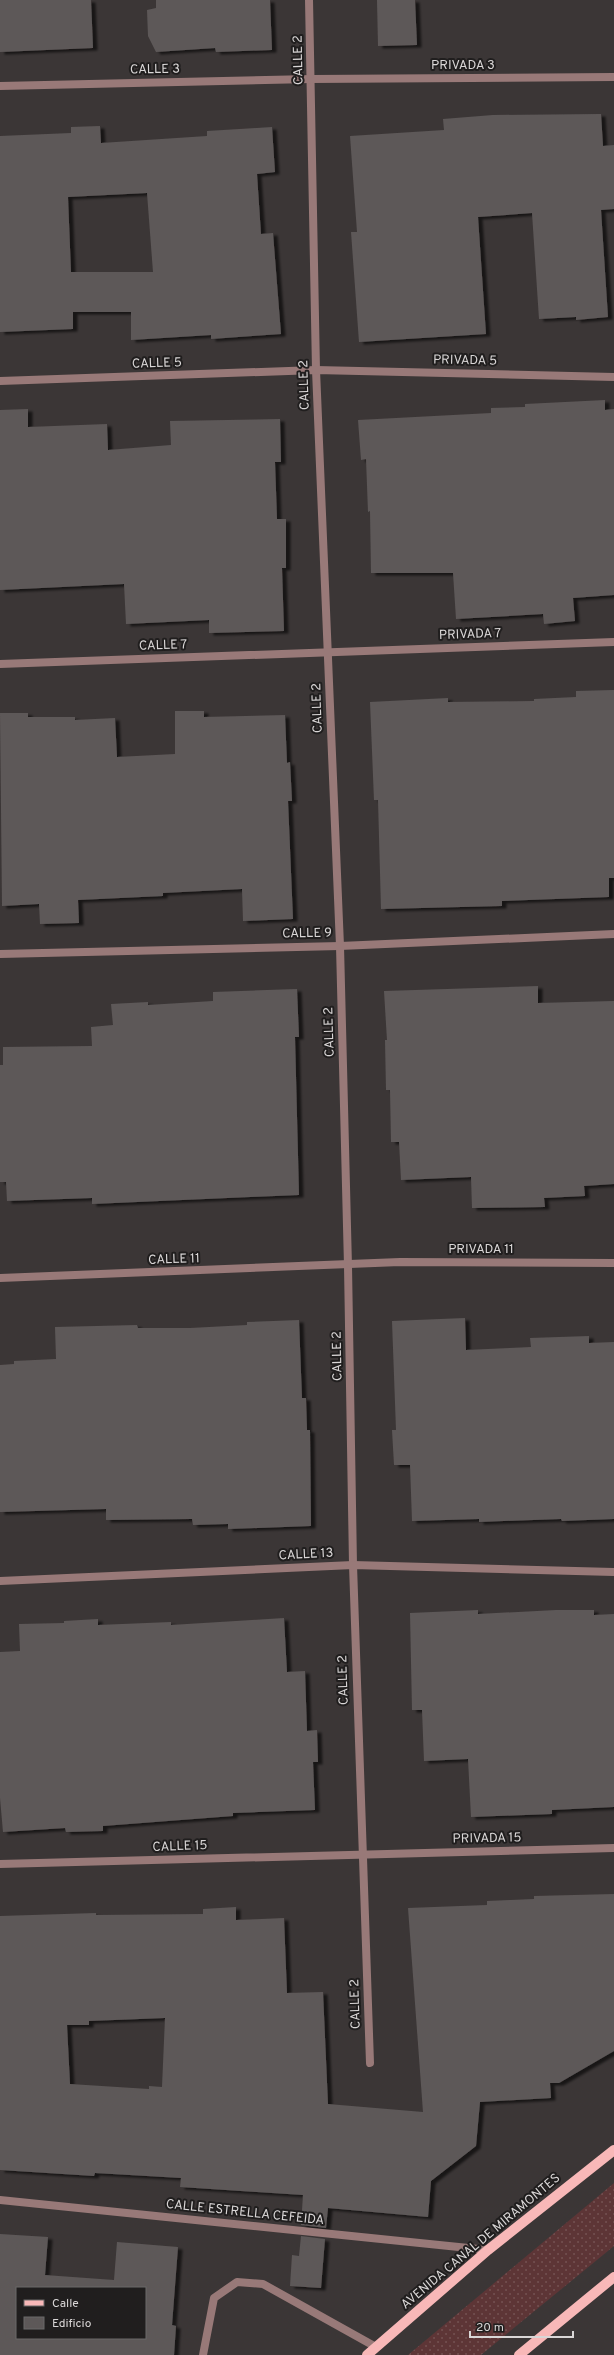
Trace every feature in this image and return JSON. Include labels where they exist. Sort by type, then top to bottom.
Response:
[{"type":"main road","name":"AVENIDA CANAL DE MIRAMONTES","points":[[367,2355],[488,2250],[614,2150]]},
{"type":"main road","points":[[519,2355],[614,2278]]},
{"type":"street","name":"CALLE 2","points":[[309,0],[316,370],[340,946],[348,1266],[353,1565],[370,2063]]},
{"type":"street","name":"PRIVADA 3","points":[[311,79],[614,77]]},
{"type":"street","name":"CALLE 3","points":[[0,86],[311,79]]},
{"type":"street","name":"PRIVADA 5","points":[[316,370],[614,377]]},
{"type":"street","name":"CALLE 5","points":[[0,381],[316,370]]},
{"type":"street","name":"PRIVADA 7","points":[[328,652],[614,642]]},
{"type":"street","name":"CALLE 7","points":[[0,664],[328,652]]},
{"type":"street","name":"CALLE 9","points":[[0,954],[340,946],[614,934]]},
{"type":"street","name":"PRIVADA 11","points":[[348,1266],[400,1262],[614,1263]]},
{"type":"street","name":"CALLE 11","points":[[0,1278],[348,1266]]},
{"type":"street","name":"CALLE 13","points":[[0,1581],[353,1565],[614,1572]]},
{"type":"street","name":"PRIVADA 15","points":[[362,1854],[614,1848]]},
{"type":"street","name":"CALLE 15","points":[[0,1864],[362,1854]]},
{"type":"street","name":"CALLE ESTRELLA CEFEIDA","points":[[0,2200],[488,2250]]},
{"type":"street","points":[[203,2355],[214,2298],[237,2282],[263,2284],[376,2347]]},
{"type":"shaded area","points":[[614,2183],[614,2246],[481,2355],[408,2355]]},
{"type":"building","points":[[0,0],[91,0],[93,48],[0,52]]},
{"type":"building","points":[[156,0],[270,0],[272,50],[216,52],[215,48],[156,52],[148,36],[147,10],[156,8]]},
{"type":"building","points":[[377,0],[415,0],[417,45],[378,46]]},
{"type":"building","points":[[601,114],[603,146],[614,145],[614,209],[601,210],[608,317],[576,320],[576,317],[539,319],[532,213],[478,217],[486,334],[359,342],[351,232],[357,232],[350,136],[444,130],[443,119],[493,115]]},
{"type":"building","points":[[100,126],[101,143],[207,136],[207,131],[272,127],[275,172],[257,174],[261,234],[273,233],[281,334],[211,339],[211,335],[131,340],[131,312],[73,312],[73,329],[0,332],[0,136],[71,133],[71,127]],"holes":[[[147,193],[153,272],[71,272],[68,197]]]},
{"type":"building","points":[[605,400],[605,410],[614,409],[614,595],[573,598],[575,621],[544,624],[543,614],[456,619],[453,573],[371,573],[370,511],[368,512],[366,459],[361,460],[358,420],[491,413],[491,408],[525,407],[525,404]]},
{"type":"building","points":[[28,409],[28,427],[107,424],[108,450],[171,445],[170,421],[280,419],[281,462],[275,462],[277,519],[286,519],[286,568],[282,568],[284,631],[209,633],[209,620],[126,624],[124,584],[0,590],[0,410]]},
{"type":"building","points":[[614,690],[614,878],[609,878],[609,897],[502,901],[502,906],[381,909],[378,800],[374,800],[370,702],[448,698],[448,702],[534,701],[534,699],[576,697],[576,691]]},
{"type":"building","points":[[175,711],[204,711],[204,717],[285,715],[287,763],[290,762],[292,801],[288,801],[293,919],[243,921],[242,889],[163,893],[163,896],[78,900],[79,923],[40,924],[39,904],[2,906],[0,713],[28,713],[28,717],[75,717],[75,720],[115,718],[117,757],[175,754]]},
{"type":"building","points":[[538,986],[538,1003],[614,1001],[614,1184],[584,1186],[585,1196],[544,1198],[545,1207],[472,1208],[471,1177],[401,1180],[399,1142],[391,1142],[390,1090],[386,1090],[385,1040],[387,1040],[384,991]]},
{"type":"building","points":[[297,989],[299,1037],[295,1037],[299,1195],[92,1204],[92,1198],[7,1201],[6,1182],[0,1182],[0,1065],[3,1065],[3,1047],[92,1046],[91,1027],[113,1025],[111,1004],[148,1002],[148,1005],[213,1001],[213,992]]},
{"type":"building","points":[[465,1318],[466,1350],[531,1347],[530,1338],[589,1336],[589,1343],[614,1342],[614,1519],[479,1522],[479,1519],[412,1521],[410,1465],[394,1465],[392,1430],[396,1430],[392,1321]]},
{"type":"building","points":[[299,1320],[302,1398],[306,1398],[307,1430],[310,1430],[311,1526],[228,1529],[228,1524],[193,1525],[192,1519],[106,1520],[106,1509],[0,1512],[0,1365],[14,1364],[14,1361],[56,1359],[55,1327],[137,1325],[138,1328],[190,1328],[247,1325],[247,1322]]},
{"type":"building","points":[[478,1610],[478,1614],[556,1610],[594,1610],[594,1615],[614,1614],[614,1807],[552,1810],[552,1814],[471,1817],[468,1759],[424,1761],[422,1710],[412,1710],[410,1613]]},
{"type":"building","points":[[284,1618],[287,1672],[305,1671],[307,1731],[317,1730],[318,1762],[313,1762],[315,1810],[233,1813],[233,1816],[103,1826],[103,1831],[66,1832],[65,1828],[3,1832],[0,1798],[0,1652],[20,1651],[19,1624],[64,1623],[64,1621],[98,1619],[98,1625],[171,1622],[171,1625]]},
{"type":"building","points":[[614,1894],[614,2051],[559,2083],[550,2083],[551,2098],[480,2102],[476,2146],[431,2181],[428,2217],[328,2208],[326,2228],[301,2225],[303,2195],[180,2187],[181,2178],[95,2173],[94,2176],[0,2170],[0,1916],[96,1913],[96,1915],[203,1914],[203,1909],[236,1907],[236,1920],[284,1918],[287,1993],[323,1992],[328,2104],[423,2112],[408,1908],[487,1905],[487,1901],[534,1899],[534,1896]],"holes":[[[165,2018],[162,2087],[149,2086],[149,2089],[70,2084],[67,2025],[89,2025],[89,2021]]]},
{"type":"building","points":[[0,2234],[48,2237],[45,2275],[114,2280],[117,2242],[178,2247],[172,2325],[176,2326],[174,2355],[0,2355]]},
{"type":"building","points":[[301,2236],[325,2239],[321,2288],[290,2286],[292,2255],[299,2256]]}]
